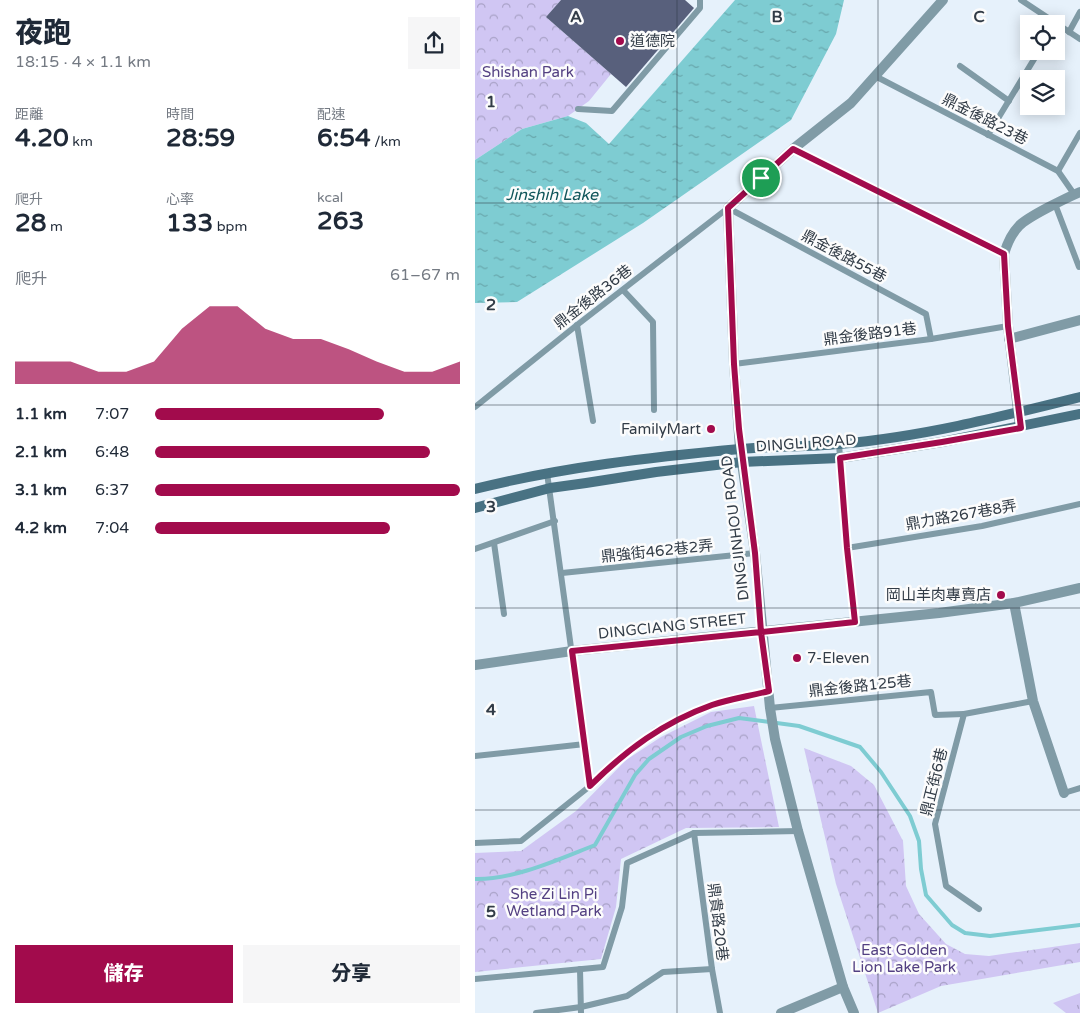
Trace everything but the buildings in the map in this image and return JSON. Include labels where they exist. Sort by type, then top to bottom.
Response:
[{"type":"street","points":[[728,208],[793,149],[851,103],[943,0]]},
{"type":"street","points":[[1021,428],[1009,339],[1004,254],[1008,243],[1019,225],[1077,193]]},
{"type":"street","name":"DINGJINHOU ROAD","points":[[728,208],[734,364],[740,449],[755,553],[761,632],[770,708],[775,739],[798,831],[843,987],[854,1013]]},
{"type":"street","points":[[1009,339],[1080,320]]},
{"type":"street","name":"DINGLI ROAD","points":[[475,489],[547,473],[592,466],[740,449],[839,444],[938,430],[1080,397]]},
{"type":"street","name":"DINGLI ROAD","points":[[475,508],[550,488],[656,472],[742,462],[840,458],[1021,428],[1080,414]]},
{"type":"street","name":"DINGCIANG STREET","points":[[475,665],[572,651],[855,622],[1014,603],[1080,588]]},
{"type":"street","points":[[1014,603],[1033,701],[1064,793]]},
{"type":"street","points":[[781,1013],[843,987]]},
{"type":"lane","points":[[578,108],[611,111],[700,8],[700,0]]},
{"type":"lane","points":[[1021,0],[1043,15]]},
{"type":"lane","points":[[1069,32],[1080,12]]},
{"type":"lane","points":[[1065,30],[1080,39]]},
{"type":"lane","points":[[988,135],[1034,60]]},
{"type":"lane","points":[[960,66],[1009,101]]},
{"type":"lane","name":"鼎金後路23巷","points":[[875,76],[1058,171],[1077,193]]},
{"type":"lane","points":[[1058,171],[1080,132]]},
{"type":"lane","points":[[793,149],[1004,254]]},
{"type":"lane","points":[[1055,204],[1079,267]]},
{"type":"lane","name":"鼎金後路36巷","points":[[475,407],[728,208]]},
{"type":"lane","name":"鼎金後路55巷","points":[[728,208],[926,314],[931,339]]},
{"type":"lane","points":[[623,290],[653,322],[654,410]]},
{"type":"lane","points":[[577,325],[593,421]]},
{"type":"lane","name":"鼎金後路91巷","points":[[734,364],[931,339],[1008,326]]},
{"type":"lane","points":[[839,444],[855,622]]},
{"type":"lane","points":[[547,473],[590,786]]},
{"type":"lane","name":"鼎力路267巷8弄","points":[[847,548],[982,526],[1080,504]]},
{"type":"lane","points":[[475,549],[555,521]]},
{"type":"lane","points":[[494,542],[504,614]]},
{"type":"lane","name":"鼎強街462巷2弄","points":[[562,573],[755,553]]},
{"type":"lane","points":[[475,843],[521,841],[590,786],[613,763],[656,730],[712,705],[769,691]]},
{"type":"lane","name":"鼎金後路125巷","points":[[770,708],[931,692],[935,715],[964,714]]},
{"type":"lane","points":[[964,714],[1033,701]]},
{"type":"lane","name":"鼎正街6巷","points":[[964,714],[935,824],[946,886],[979,909]]},
{"type":"lane","points":[[475,756],[585,744]]},
{"type":"lane","points":[[1064,793],[1080,788]]},
{"type":"lane","points":[[475,979],[603,967],[622,907],[627,863],[694,833],[798,831]]},
{"type":"lane","name":"鼎貴路20巷","points":[[694,833],[712,969],[720,1013]]},
{"type":"lane","points":[[580,969],[581,1010]]},
{"type":"lane","points":[[536,1013],[581,1010],[627,996],[663,972],[712,969]]},
{"type":"green space","name":"Shishan Park","points":[[475,0],[561,0],[546,17],[611,74],[589,101],[568,116],[522,129],[475,160]]},
{"type":"green space","name":"She Zi Lin Pi Wetland Park","points":[[754,706],[779,827],[686,828],[621,859],[616,907],[601,959],[475,972],[475,853],[521,851],[576,811],[626,760],[661,737],[711,712]]},
{"type":"green space","name":"East Golden Lion Lake Park","points":[[804,748],[851,766],[874,785],[903,841],[906,886],[919,914],[946,944],[965,954],[989,956],[1080,943],[1080,962],[941,986],[878,1013],[836,884]]},
{"type":"green space","points":[[1080,993],[1080,1013],[1066,1013],[1053,1003]]},
{"type":"water","name":"Jinshih Lake","points":[[735,0],[844,0],[836,34],[791,120],[643,223],[517,302],[475,303],[475,160],[522,129],[568,116],[586,123],[609,144]]},
{"type":"waterway","points":[[475,879],[505,876],[521,872],[595,845],[635,775],[649,759],[681,737],[707,726],[739,718],[799,726],[860,747],[881,772],[910,816],[919,841],[921,869],[926,895],[952,925],[965,933],[990,936],[1080,925]]},
{"type":"place","name":"道德院","points":[[620,41]]},
{"type":"place","name":"FamilyMart","points":[[711,429]]},
{"type":"place","name":"岡山羊肉專賣店","points":[[1001,595]]},
{"type":"place","name":"7-Eleven","points":[[797,658]]},
{"type":"route","points":[[761,178],[728,208],[734,364],[740,449],[755,553],[761,632],[572,651],[590,786],[613,763],[656,730],[712,705],[769,691],[761,632],[855,622],[840,458],[1021,428],[1008,326],[1004,254],[793,149],[761,178]]}]
